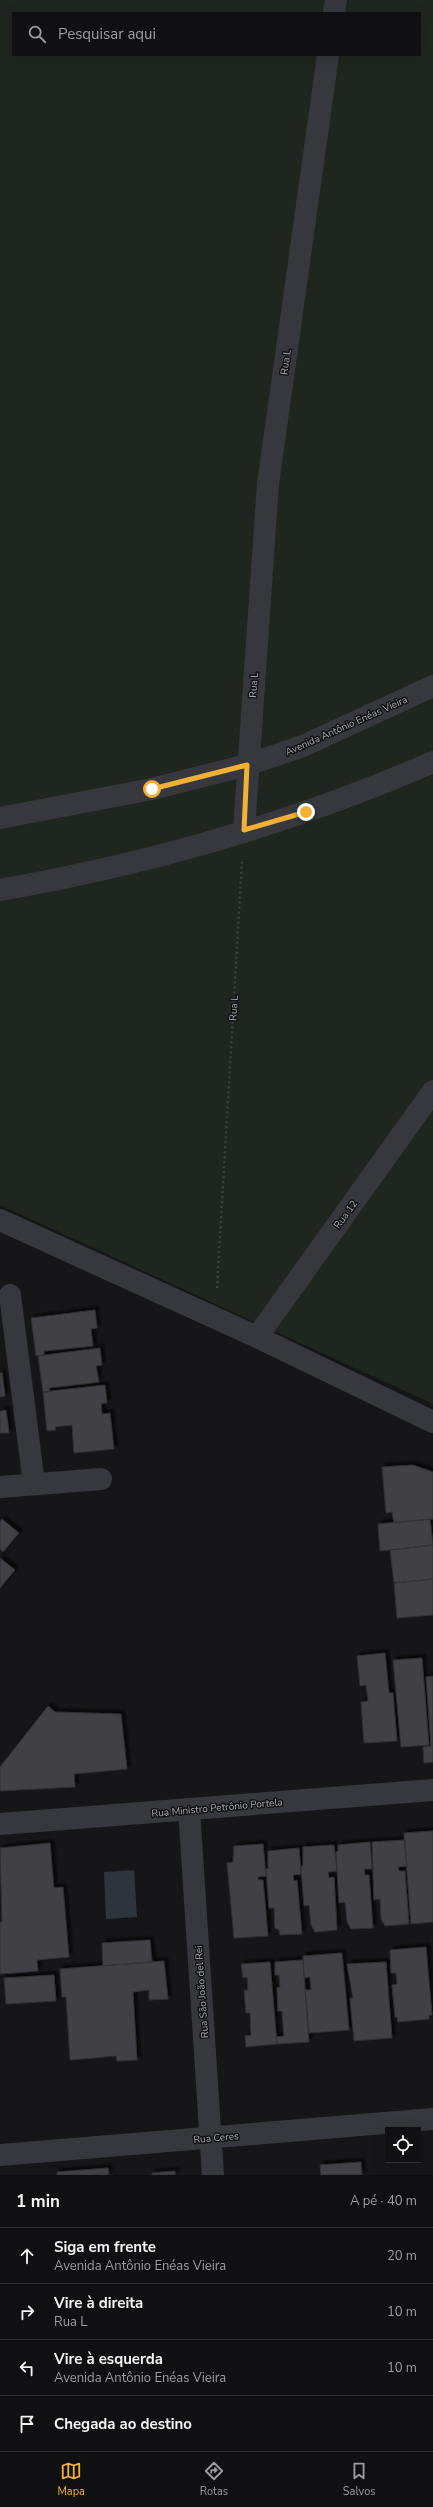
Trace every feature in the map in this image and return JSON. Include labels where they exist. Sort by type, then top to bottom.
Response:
[{"type":"street","points":[[334,12],[336,0]]},
{"type":"street","name":"Rua L","points":[[244,830],[247,765],[268,484],[328,56]]},
{"type":"street","name":"Avenida Antônio Enéas Vieira","points":[[0,818],[152,789],[247,765],[303,746],[433,686]]},
{"type":"street","points":[[0,890],[164,854],[306,812],[387,782],[433,762]]},
{"type":"street","name":"Rua 12","points":[[257,1337],[433,1091]]},
{"type":"street","points":[[0,1220],[257,1337],[433,1422]]},
{"type":"street","points":[[10,1295],[34,1484]]},
{"type":"street","points":[[0,1487],[101,1479]]},
{"type":"street","name":"Rua Ministro Petrônio Portela","points":[[0,1824],[433,1790]]},
{"type":"street","name":"Rua São João del Rei","points":[[189,1810],[213,2175]]},
{"type":"street","name":"Rua Ceres","points":[[0,2155],[433,2119]]},
{"type":"path","name":"Rua L","points":[[215,1318],[244,830]]},
{"type":"shaded area","points":[[0,0],[433,0],[433,1404],[0,1205]]},
{"type":"shaded area","points":[[134,1870],[137,1917],[106,1919],[104,1872]]},
{"type":"building","points":[[95,1310],[97,1328],[91,1329],[93,1346],[44,1351],[44,1355],[36,1356],[31,1318]]},
{"type":"building","points":[[100,1348],[102,1365],[96,1366],[99,1382],[49,1388],[50,1392],[43,1392],[38,1356]]},
{"type":"building","points":[[0,1373],[2,1373],[5,1396],[0,1397]]},
{"type":"building","points":[[105,1385],[107,1403],[101,1404],[102,1414],[110,1413],[114,1449],[74,1453],[72,1425],[55,1427],[56,1430],[47,1431],[43,1392]]},
{"type":"building","points":[[6,1410],[9,1433],[0,1433],[0,1411]]},
{"type":"building","points":[[413,1465],[433,1472],[433,1519],[394,1523],[392,1512],[386,1513],[382,1467]]},
{"type":"building","points":[[2,1519],[19,1533],[3,1552],[0,1549],[0,1522]]},
{"type":"building","points":[[430,1519],[433,1545],[380,1551],[378,1524]]},
{"type":"building","points":[[433,1545],[433,1579],[394,1583],[390,1550]]},
{"type":"building","points":[[0,1558],[15,1570],[0,1588]]},
{"type":"building","points":[[433,1579],[433,1615],[397,1618],[394,1583]]},
{"type":"building","points":[[385,1653],[389,1693],[393,1693],[397,1741],[364,1743],[361,1702],[368,1701],[366,1685],[360,1686],[357,1656]]},
{"type":"building","points":[[422,1658],[429,1745],[401,1747],[393,1660]]},
{"type":"building","points":[[433,1676],[433,1762],[424,1763],[423,1747],[431,1746],[426,1677]]},
{"type":"building","points":[[48,1706],[55,1712],[121,1714],[127,1769],[74,1774],[75,1787],[0,1791],[0,1767]]},
{"type":"building","points":[[433,1831],[433,1922],[411,1924],[404,1833]]},
{"type":"building","points":[[405,1840],[407,1866],[398,1867],[399,1871],[405,1871],[409,1924],[385,1926],[381,1919],[380,1899],[374,1900],[372,1842]]},
{"type":"building","points":[[370,1842],[372,1869],[364,1869],[365,1875],[369,1875],[373,1928],[351,1929],[347,1922],[345,1902],[339,1903],[336,1852],[338,1851],[338,1845]]},
{"type":"building","points":[[50,1843],[54,1888],[63,1887],[69,1957],[37,1960],[38,1971],[0,1974],[0,1922],[2,1922],[0,1848]]},
{"type":"building","points":[[263,1844],[266,1876],[258,1877],[258,1880],[263,1880],[268,1936],[234,1938],[227,1863],[233,1862],[234,1846]]},
{"type":"building","points":[[334,1845],[337,1871],[328,1872],[329,1878],[334,1877],[337,1930],[315,1932],[311,1925],[309,1905],[304,1906],[301,1866],[303,1866],[303,1847]]},
{"type":"building","points":[[299,1848],[301,1874],[293,1875],[294,1881],[297,1880],[302,1934],[280,1935],[279,1930],[275,1928],[274,1908],[269,1908],[266,1869],[268,1869],[268,1851]]},
{"type":"building","points":[[150,1940],[152,1962],[103,1966],[102,1943]]},
{"type":"building","points":[[426,1947],[432,2015],[429,2015],[429,2019],[398,2022],[397,2017],[395,2017],[392,1985],[397,1984],[396,1973],[391,1973],[390,1950]]},
{"type":"building","points":[[342,1953],[349,2030],[309,2033],[305,1990],[311,1990],[310,1977],[304,1978],[303,1956]]},
{"type":"building","points":[[303,1960],[309,2042],[277,2044],[276,2037],[284,2036],[282,2011],[278,2011],[277,1988],[280,1987],[279,1975],[275,1975],[275,1962]]},
{"type":"building","points":[[164,1961],[168,1999],[149,2000],[149,1990],[133,1992],[137,2060],[117,2061],[116,2056],[70,2060],[66,1997],[62,1997],[60,1969]]},
{"type":"building","points":[[270,1962],[277,2044],[246,2047],[245,2036],[251,2035],[250,2013],[246,2013],[244,1990],[248,1990],[247,1977],[243,1978],[241,1964]]},
{"type":"building","points":[[386,1962],[392,2038],[354,2041],[350,1998],[353,1998],[347,1964]]},
{"type":"building","points":[[54,1975],[56,2001],[6,2004],[4,1978]]},
{"type":"building","points":[[361,2162],[362,2175],[321,2175],[320,2165]]},
{"type":"building","points":[[108,2168],[109,2175],[57,2175],[57,2172]]},
{"type":"building","points":[[175,2171],[175,2175],[152,2175],[152,2173]]},
{"type":"route","points":[[152,789],[247,765],[244,830],[306,812]]}]
